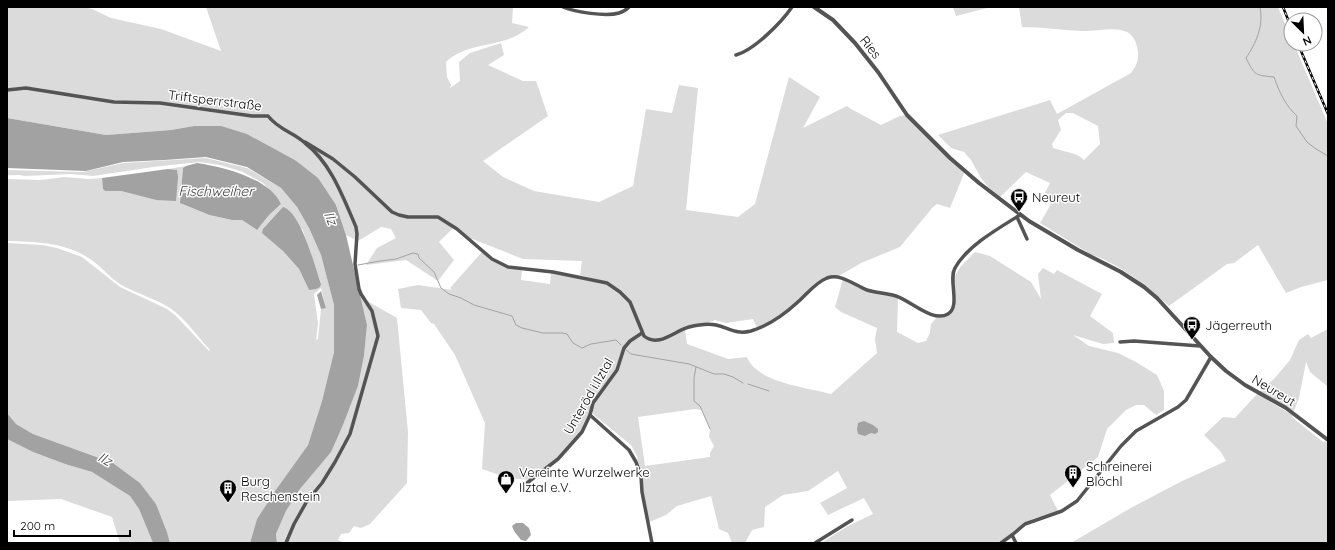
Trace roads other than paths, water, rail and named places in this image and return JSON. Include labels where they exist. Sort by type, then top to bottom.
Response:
[{"type":"street","points":[[563,7],[576,12],[618,14],[629,7]]},
{"type":"street","points":[[736,55],[743,53],[754,46],[788,14],[792,7]]},
{"type":"street","name":"Ries","points":[[814,7],[833,20],[855,43],[878,72],[903,110]]},
{"type":"street","name":"Triftsperrstraße","points":[[7,90],[26,88],[114,102],[160,103],[252,116],[268,116],[280,128],[305,142],[332,174],[356,227],[355,264],[359,289],[372,311],[378,336],[350,434],[322,483],[307,501],[291,530],[286,543]]},
{"type":"street","name":"Neureut","points":[[903,110],[950,158],[1019,216],[1078,250],[1112,267],[1144,287],[1157,298],[1200,346],[1226,371],[1245,385],[1286,408],[1328,440]]},
{"type":"street","points":[[305,142],[333,158],[392,212],[408,217],[438,217],[449,222],[492,259],[501,264],[508,267],[554,272],[582,277],[610,285],[630,302],[642,333],[647,338],[655,341],[663,339],[684,329],[708,324],[720,326],[733,332],[751,331],[765,325],[789,310],[819,282],[832,277],[843,279],[871,291],[896,296],[935,316],[949,314],[953,308],[955,296],[953,275],[954,269],[971,250],[990,234],[1019,216]]},
{"type":"street","name":"Neureut","points":[[1019,216],[1027,239]]},
{"type":"street","name":"Unteröd i.Ilztal","points":[[527,483],[558,459],[582,432],[596,397],[617,370],[624,348],[630,341],[642,333]]},
{"type":"street","points":[[1120,342],[1134,341],[1200,346]]},
{"type":"street","points":[[1001,543],[1025,524],[1062,511],[1077,501],[1121,446],[1136,431],[1178,407],[1186,400],[1211,357]]},
{"type":"street","points":[[590,414],[629,450],[636,462],[641,476],[642,492],[652,543]]},
{"type":"street","points":[[815,543],[852,520]]},
{"type":"street","points":[[1012,535],[1016,543]]},
{"type":"water","name":"Ilz","points":[[7,118],[106,135],[171,130],[194,126],[221,126],[247,134],[295,160],[318,178],[336,205],[346,235],[367,325],[364,356],[358,386],[331,452],[300,489],[286,511],[276,534],[277,543],[250,543],[257,519],[308,445],[322,401],[334,352],[334,305],[321,255],[309,228],[297,207],[281,188],[247,167],[206,157],[123,162],[86,171],[7,168]]},
{"type":"water","name":"Fischweiher","points":[[197,163],[219,167],[244,175],[266,187],[275,195],[281,204],[269,215],[257,230],[242,220],[232,220],[209,215],[180,203],[183,168]]},
{"type":"water","name":"Fischweiher","points":[[168,169],[177,170],[178,177],[176,201],[156,200],[121,191],[105,191],[103,189],[102,178]]},
{"type":"water","name":"Fischweiher","points":[[283,207],[290,211],[296,219],[311,253],[321,284],[320,287],[316,289],[309,290],[299,269],[283,251],[262,233],[263,229]]},
{"type":"water","points":[[321,291],[326,308],[321,309],[317,295]]},
{"type":"water","points":[[7,413],[16,424],[33,434],[113,463],[140,483],[156,504],[170,543],[153,543],[139,509],[130,496],[92,472],[33,452],[7,439]]},
{"type":"water","points":[[864,421],[873,425],[878,429],[878,432],[865,436],[858,434],[858,423]]},
{"type":"water","points":[[516,523],[523,523],[529,528],[531,535],[526,541],[521,540],[514,531],[512,526]]},
{"type":"waterway","points":[[1260,7],[1260,28],[1253,46],[1246,58],[1256,74],[1274,77],[1283,98],[1289,108],[1297,116],[1296,126],[1307,142],[1328,156]]},
{"type":"waterway","points":[[358,265],[396,259],[413,253],[418,254],[419,258],[434,272],[441,288],[449,294],[474,305],[512,316],[516,325],[522,328],[543,333],[567,334],[573,343],[582,348],[591,344],[616,340],[621,345]]},
{"type":"waterway","points":[[625,349],[631,354],[689,364],[714,374],[724,374],[743,383]]},
{"type":"waterway","points":[[696,367],[694,378],[694,401],[700,406],[710,429]]},
{"type":"waterway","points":[[748,384],[769,391]]},
{"type":"railway","points":[[1283,7],[1285,12]]},
{"type":"railway","points":[[1301,52],[1328,114]]},
{"type":"place","name":"Neureut","points":[[1019,212]]},
{"type":"place","name":"Jägerreuth","points":[[1192,340]]},
{"type":"place","name":"Schreinerei Blöchl","points":[[1073,488]]},
{"type":"place","name":"Vereinte Wurzelwerke Ilztal e.V.","points":[[506,494]]},
{"type":"place","name":"Burg Reschenstein","points":[[228,503]]}]
